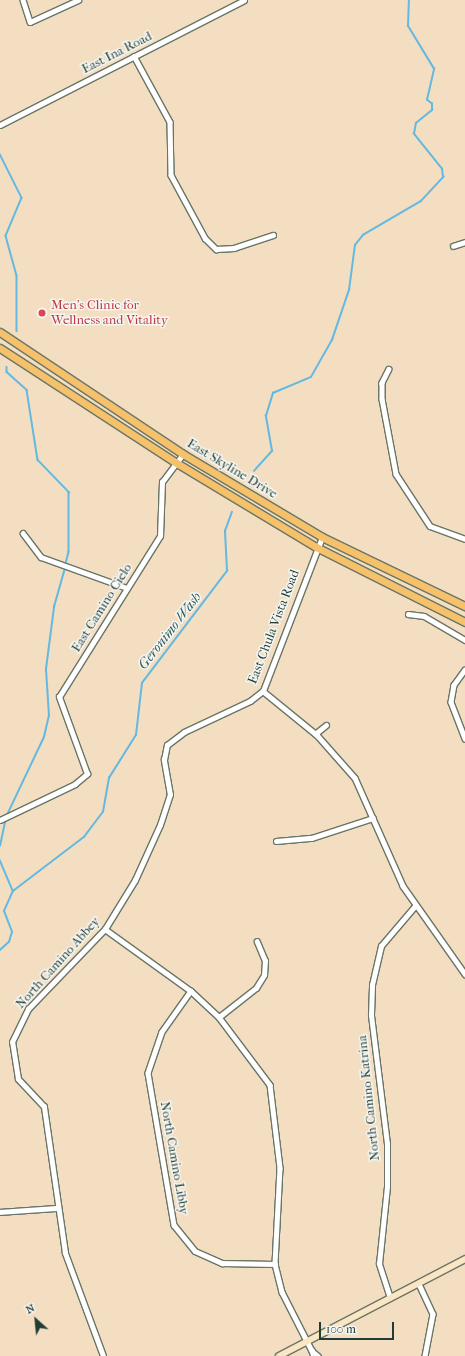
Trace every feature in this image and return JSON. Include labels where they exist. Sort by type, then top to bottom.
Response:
[{"type":"main road","name":"East Skyline Drive","points":[[0,332],[183,454],[322,537],[465,606]]},
{"type":"main road","name":"East Skyline Drive","points":[[0,348],[175,462],[316,547],[465,622]]},
{"type":"main road","points":[[279,1356],[465,1260]]},
{"type":"street","points":[[23,0],[30,22],[78,0]]},
{"type":"street","name":"East Ina Road","points":[[0,125],[244,0]]},
{"type":"street","points":[[134,56],[170,122],[171,175],[205,238],[216,249],[234,248],[273,235]]},
{"type":"street","points":[[453,246],[465,242]]},
{"type":"street","points":[[389,369],[382,383],[382,399],[396,474],[430,526],[465,539]]},
{"type":"street","name":"East Camino Cielo","points":[[0,820],[75,784],[87,774],[59,698],[160,536],[162,482],[175,462],[183,454]]},
{"type":"street","points":[[23,533],[41,557],[127,588]]},
{"type":"street","name":"East Chula Vista Road","points":[[168,745],[184,732],[250,701],[263,691],[316,547],[322,537]]},
{"type":"street","points":[[408,614],[424,616],[465,640]]},
{"type":"street","points":[[465,670],[454,685],[451,702],[465,738]]},
{"type":"street","points":[[263,691],[315,734],[355,778],[415,906],[463,963],[465,974]]},
{"type":"street","points":[[315,734],[326,725]]},
{"type":"street","name":"North Camino Abbey","points":[[103,1356],[73,1281],[58,1208],[44,1106],[18,1079],[12,1042],[28,1009],[104,929],[135,880],[160,825],[170,795],[164,760],[168,745]]},
{"type":"street","points":[[276,841],[312,838],[373,818]]},
{"type":"street","name":"North Camino Katrina","points":[[390,1298],[379,1264],[387,1186],[387,1144],[371,1014],[372,985],[381,946],[415,906]]},
{"type":"street","points":[[104,929],[191,991],[219,1017],[270,1085],[280,1168],[275,1264],[282,1292],[312,1354],[318,1356]]},
{"type":"street","points":[[219,1017],[256,988],[264,976],[265,961],[257,942]]},
{"type":"street","name":"North Camino Libby","points":[[191,991],[162,1032],[148,1073],[174,1225],[195,1251],[222,1264],[275,1264]]},
{"type":"street","points":[[0,1212],[58,1208]]},
{"type":"street","points":[[419,1284],[433,1314],[425,1356]]},
{"type":"waterway","name":"Geronimo Wash","points":[[254,471],[272,451],[266,416],[273,393],[311,377],[332,340],[349,290],[355,245],[363,235],[421,201],[443,177],[442,169],[414,134],[416,123],[432,110],[432,104],[427,100],[434,69],[408,26],[409,0]]},
{"type":"waterway","points":[[0,154],[22,198],[6,236],[17,276],[17,331]]},
{"type":"waterway","points":[[7,367],[7,372],[27,390],[38,460],[69,492],[69,552],[66,564]]},
{"type":"waterway","name":"Geronimo Wash","points":[[0,950],[9,942],[12,932],[4,911],[13,891],[84,837],[103,812],[109,778],[136,735],[142,683],[227,571],[225,531],[232,512]]},
{"type":"waterway","points":[[7,815],[44,737],[49,716],[46,669],[54,607],[65,568]]},
{"type":"waterway","points":[[0,846],[6,818]]},
{"type":"waterway","points":[[0,860],[13,891]]},
{"type":"place","name":"Men's Clinic for Wellness and Vitality","points":[[42,313]]}]
